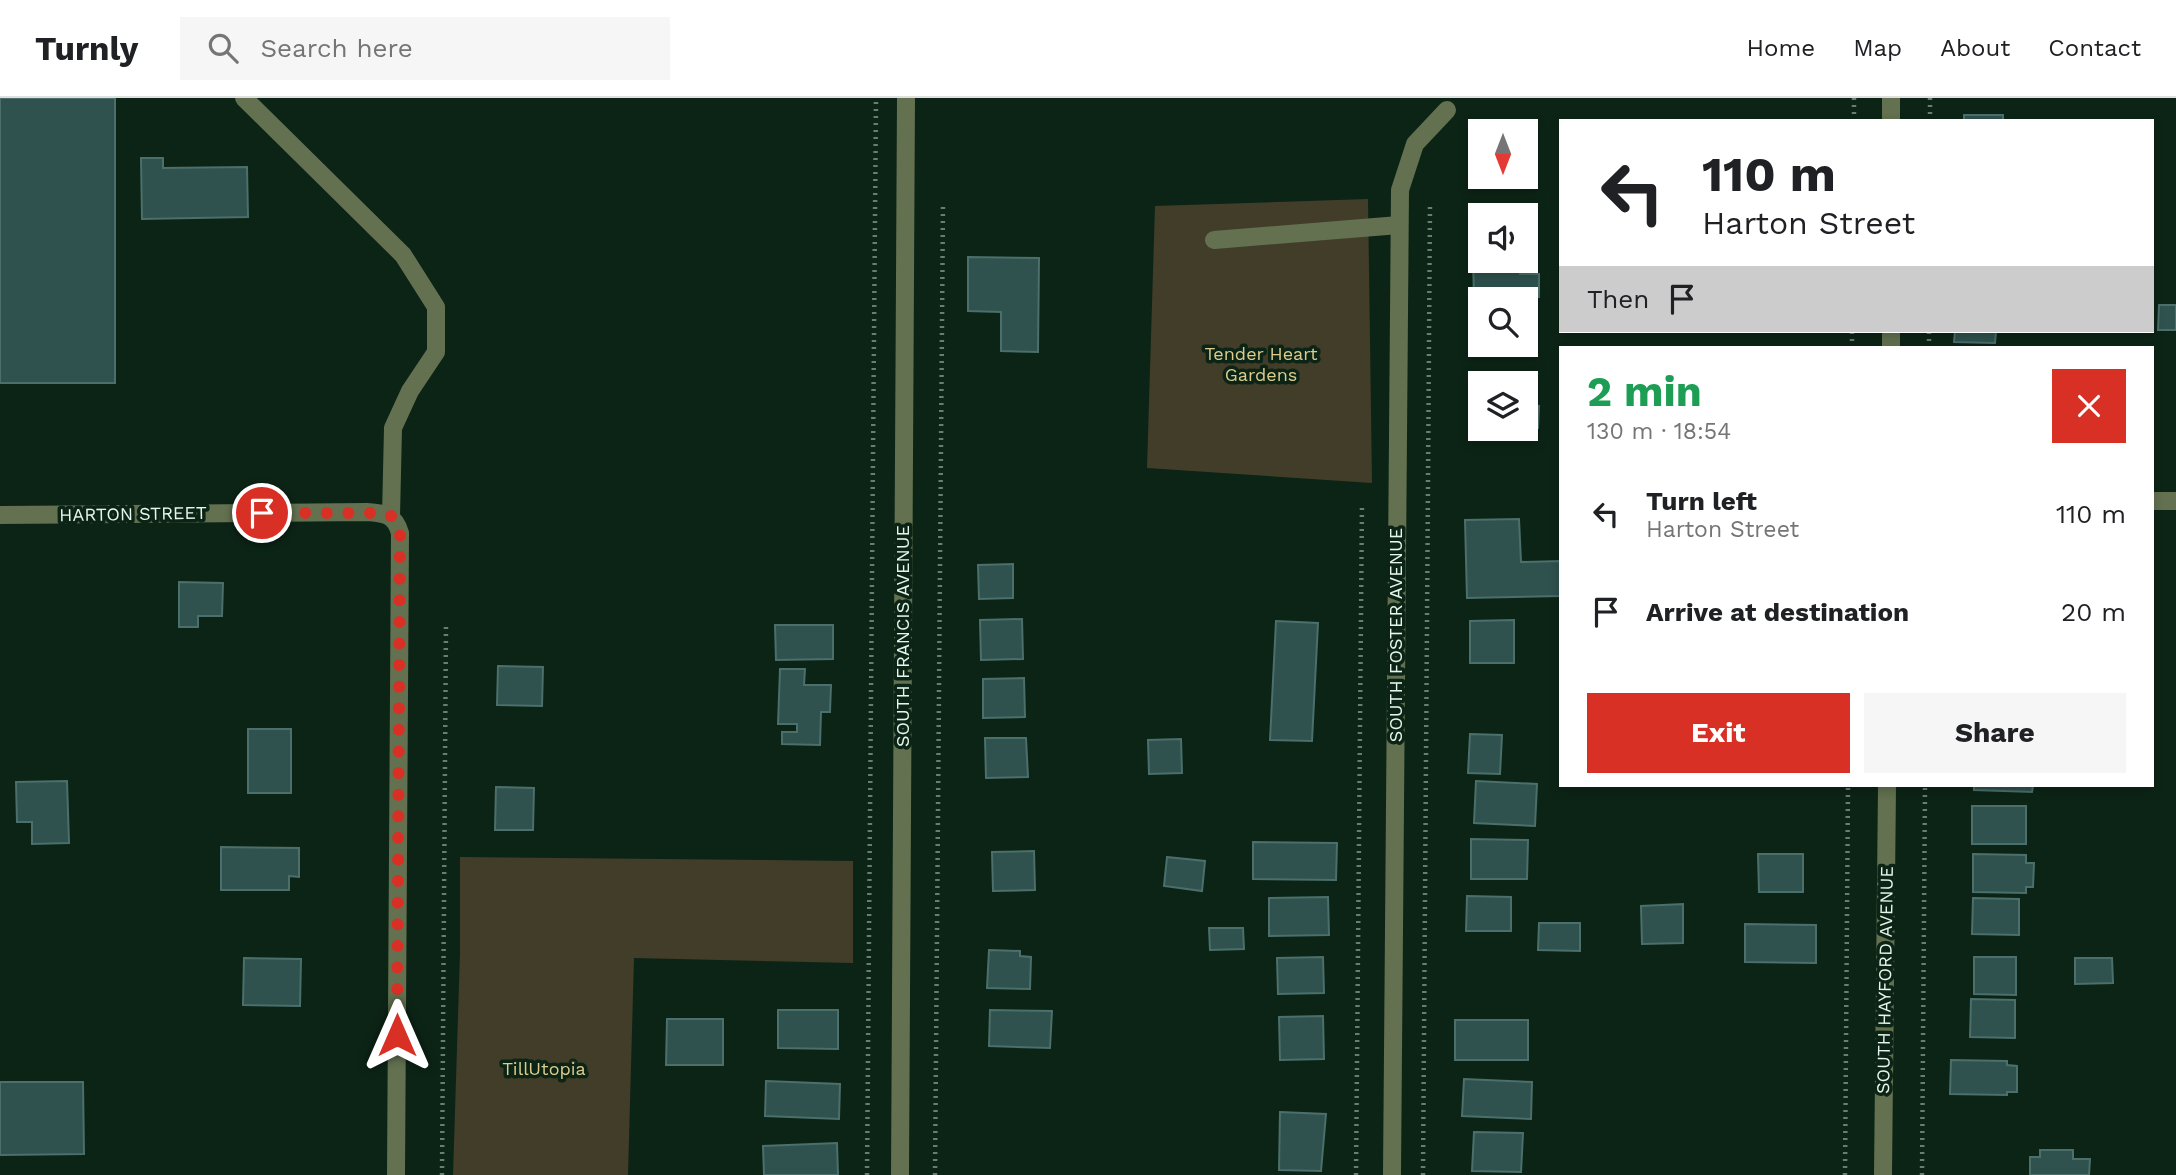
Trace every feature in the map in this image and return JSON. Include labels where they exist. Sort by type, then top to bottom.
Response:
[{"type":"street","points":[[244,98],[403,255],[436,307],[436,352],[410,391],[393,428],[391,516],[400,533],[396,1175]]},
{"type":"street","name":"SOUTH FRANCIS AVENUE","points":[[901,1175],[906,98]]},
{"type":"street","points":[[1891,98],[1891,119]]},
{"type":"street","name":"SOUTH FOSTER AVENUE","points":[[1392,1175],[1400,190],[1415,144],[1447,110]]},
{"type":"street","points":[[1214,240],[1399,225]]},
{"type":"street","points":[[2154,501],[2176,501]]},
{"type":"street","name":"HARTON STREET","points":[[0,515],[367,512],[391,516]]},
{"type":"street","name":"SOUTH HAYFORD AVENUE","points":[[1883,1175],[1887,787]]},
{"type":"path","points":[[867,1175],[876,98]]},
{"type":"path","points":[[1854,98],[1854,119]]},
{"type":"path","points":[[1930,98],[1930,119]]},
{"type":"path","points":[[935,1175],[943,203]]},
{"type":"path","points":[[1423,1175],[1430,204]]},
{"type":"path","points":[[1356,1175],[1362,503]]},
{"type":"path","points":[[442,1175],[446,624]]},
{"type":"path","points":[[1845,1175],[1848,787]]},
{"type":"path","points":[[1922,1175],[1925,787]]},
{"type":"green space","name":"Tender Heart Gardens","points":[[1368,199],[1372,483],[1147,468],[1155,206]]},
{"type":"green space","name":"TillUtopia","points":[[460,857],[853,861],[853,963],[634,958],[628,1175],[453,1175],[460,953]]},
{"type":"building","points":[[0,98],[115,98],[115,383],[0,383]]},
{"type":"building","points":[[1964,115],[2003,115],[2003,119],[1964,119]]},
{"type":"building","points":[[141,158],[163,158],[163,168],[247,167],[248,217],[142,219]]},
{"type":"building","points":[[968,257],[1039,258],[1038,352],[1001,351],[1001,312],[968,311]]},
{"type":"building","points":[[1473,273],[1539,274],[1539,297],[1538,287],[1474,287]]},
{"type":"building","points":[[2159,305],[2176,305],[2176,330],[2158,330]]},
{"type":"building","points":[[1955,333],[1996,333],[1995,343],[1954,342]]},
{"type":"building","points":[[1519,519],[1521,562],[1559,561],[1559,596],[1467,598],[1465,520]]},
{"type":"building","points":[[1013,564],[1013,598],[979,599],[978,565]]},
{"type":"building","points":[[179,582],[223,583],[222,616],[198,616],[198,627],[179,627]]},
{"type":"building","points":[[1022,619],[1023,659],[981,660],[980,620]]},
{"type":"building","points":[[1514,620],[1514,663],[1470,663],[1470,621]]},
{"type":"building","points":[[1276,621],[1318,623],[1312,741],[1270,740]]},
{"type":"building","points":[[775,625],[833,625],[833,659],[776,660]]},
{"type":"building","points":[[498,666],[543,667],[542,706],[497,705]]},
{"type":"building","points":[[780,669],[805,669],[804,685],[831,685],[830,712],[821,712],[820,745],[782,744],[782,732],[797,732],[797,724],[778,724]]},
{"type":"building","points":[[1024,678],[1025,717],[983,718],[983,679]]},
{"type":"building","points":[[248,729],[291,729],[291,793],[248,793]]},
{"type":"building","points":[[1470,734],[1502,735],[1500,774],[1468,773]]},
{"type":"building","points":[[985,738],[1026,738],[1028,777],[986,778]]},
{"type":"building","points":[[1181,739],[1182,773],[1149,774],[1148,740]]},
{"type":"building","points":[[67,781],[69,843],[32,844],[32,822],[17,822],[16,782]]},
{"type":"building","points":[[1476,781],[1537,784],[1535,826],[1474,823]]},
{"type":"building","points":[[496,787],[534,788],[533,830],[495,830]]},
{"type":"building","points":[[1974,787],[2033,787],[2032,792],[1974,790]]},
{"type":"building","points":[[1972,806],[2026,806],[2026,844],[1972,844]]},
{"type":"building","points":[[1471,839],[1528,840],[1527,879],[1471,879]]},
{"type":"building","points":[[1253,842],[1337,843],[1336,880],[1253,879]]},
{"type":"building","points":[[221,847],[299,848],[299,877],[289,876],[289,890],[221,890]]},
{"type":"building","points":[[1034,851],[1035,890],[993,891],[992,852]]},
{"type":"building","points":[[1758,854],[1803,854],[1803,892],[1759,892]]},
{"type":"building","points":[[1973,854],[2026,855],[2026,863],[2034,863],[2033,887],[2026,887],[2026,893],[1973,892]]},
{"type":"building","points":[[1167,857],[1205,861],[1202,891],[1164,886]]},
{"type":"building","points":[[1467,896],[1511,897],[1511,931],[1466,931]]},
{"type":"building","points":[[1328,897],[1329,935],[1269,936],[1269,898]]},
{"type":"building","points":[[1973,898],[2019,899],[2019,935],[1972,934]]},
{"type":"building","points":[[1683,904],[1683,943],[1642,944],[1641,906]]},
{"type":"building","points":[[1539,923],[1580,923],[1580,951],[1538,950]]},
{"type":"building","points":[[1745,924],[1816,925],[1816,963],[1745,962]]},
{"type":"building","points":[[1209,928],[1243,928],[1244,949],[1210,950]]},
{"type":"building","points":[[989,950],[1020,951],[1020,956],[1031,957],[1030,989],[987,988]]},
{"type":"building","points":[[1323,957],[1324,993],[1278,994],[1277,958]]},
{"type":"building","points":[[1974,957],[2016,957],[2016,995],[1974,994]]},
{"type":"building","points":[[244,958],[301,959],[300,1006],[243,1005]]},
{"type":"building","points":[[2075,958],[2112,958],[2113,983],[2075,984]]},
{"type":"building","points":[[1971,999],[2015,1000],[2015,1038],[1970,1037]]},
{"type":"building","points":[[778,1010],[838,1010],[838,1049],[778,1048]]},
{"type":"building","points":[[990,1010],[1052,1011],[1050,1048],[989,1046]]},
{"type":"building","points":[[1323,1016],[1324,1059],[1280,1060],[1279,1017]]},
{"type":"building","points":[[667,1019],[723,1019],[723,1065],[666,1065]]},
{"type":"building","points":[[1455,1020],[1528,1020],[1528,1060],[1455,1060]]},
{"type":"building","points":[[1951,1060],[2007,1061],[2007,1065],[2017,1066],[2017,1092],[2007,1092],[2007,1095],[1950,1094]]},
{"type":"building","points":[[1464,1079],[1532,1082],[1531,1119],[1462,1116]]},
{"type":"building","points":[[766,1081],[840,1084],[839,1119],[765,1116]]},
{"type":"building","points":[[0,1082],[83,1082],[84,1154],[0,1155]]},
{"type":"building","points":[[1280,1112],[1326,1114],[1321,1171],[1279,1170]]},
{"type":"building","points":[[1474,1132],[1523,1133],[1521,1172],[1472,1171]]},
{"type":"building","points":[[837,1143],[838,1175],[764,1175],[763,1146]]},
{"type":"building","points":[[2040,1150],[2073,1150],[2073,1159],[2090,1159],[2089,1175],[2030,1175],[2030,1157],[2040,1157]]},
{"type":"route","points":[[262,513],[382,513],[391,516],[400,533],[397,1035]]}]
